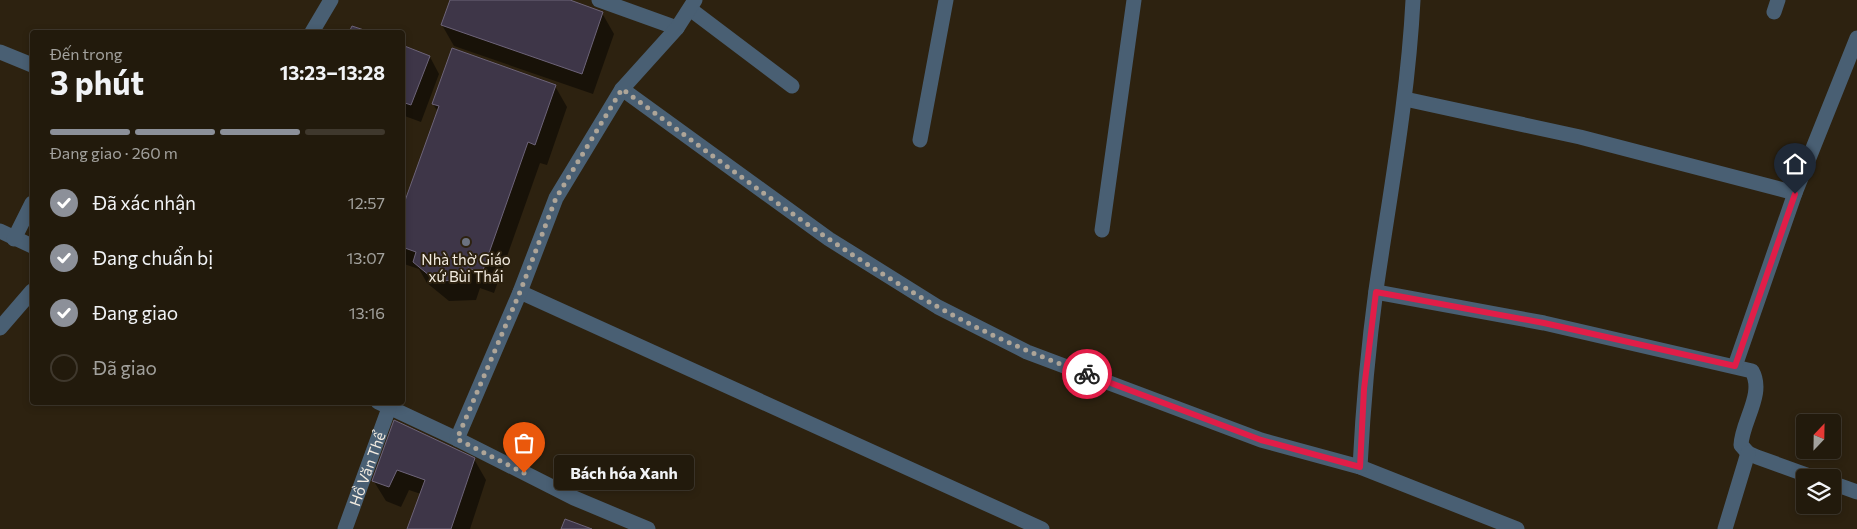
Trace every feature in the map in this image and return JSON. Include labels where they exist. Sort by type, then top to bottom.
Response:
[{"type":"street","points":[[313,30],[331,0]]},
{"type":"street","points":[[599,0],[677,28]]},
{"type":"street","points":[[920,140],[946,0]]},
{"type":"street","points":[[1102,230],[1134,0]]},
{"type":"street","points":[[1360,467],[1364,389],[1376,292],[1405,99],[1413,0]]},
{"type":"street","points":[[457,439],[520,292],[556,198],[622,89],[677,28],[693,5],[792,86]]},
{"type":"street","points":[[1735,366],[1795,194],[1857,38]]},
{"type":"street","points":[[0,52],[30,64]]},
{"type":"street","points":[[622,89],[830,240],[938,307],[1027,352],[1261,440],[1360,467],[1518,529]]},
{"type":"street","points":[[1405,99],[1580,137],[1795,194]]},
{"type":"street","points":[[14,239],[30,207]]},
{"type":"street","points":[[0,231],[30,245]]},
{"type":"street","points":[[520,292],[1042,529]]},
{"type":"street","points":[[1376,292],[1544,323],[1752,371],[1756,377],[1757,388],[1741,444],[1748,453],[1796,471]]},
{"type":"street","points":[[0,328],[30,293]]},
{"type":"street","points":[[383,405],[457,439],[574,498],[648,529]]},
{"type":"street","name":"Hồ Văn Thể","points":[[345,529],[383,405]]},
{"type":"street","points":[[1725,529],[1748,453]]},
{"type":"street","points":[[1841,486],[1857,492]]},
{"type":"building","points":[[450,0],[570,0],[603,12],[582,74],[441,25]]},
{"type":"building","points":[[352,26],[364,30],[350,30]]},
{"type":"building","points":[[405,46],[430,56],[411,105],[405,103]]},
{"type":"building","points":[[452,48],[556,85],[535,145],[528,142],[482,273],[468,268],[464,280],[436,281],[413,262],[416,252],[405,248],[405,201],[439,106],[432,104]]},
{"type":"building","points":[[394,420],[475,458],[451,529],[407,529],[425,480],[397,470],[389,487],[372,481]]},
{"type":"building","points":[[565,519],[592,529],[561,529]]},
{"type":"way so far","points":[[524,473],[457,439],[520,292],[556,198],[622,89],[830,240],[938,307],[1027,352],[1087,374]]},
{"type":"place","name":"Nhà thờ Giáo xứ Bùi Thái","points":[[466,242]]},
{"type":"place","name":"Bách hóa Xanh","points":[[524,473]]},
{"type":"route","points":[[1087,374],[1261,440],[1360,467],[1364,389],[1376,292],[1544,323],[1735,366],[1795,194]]}]
